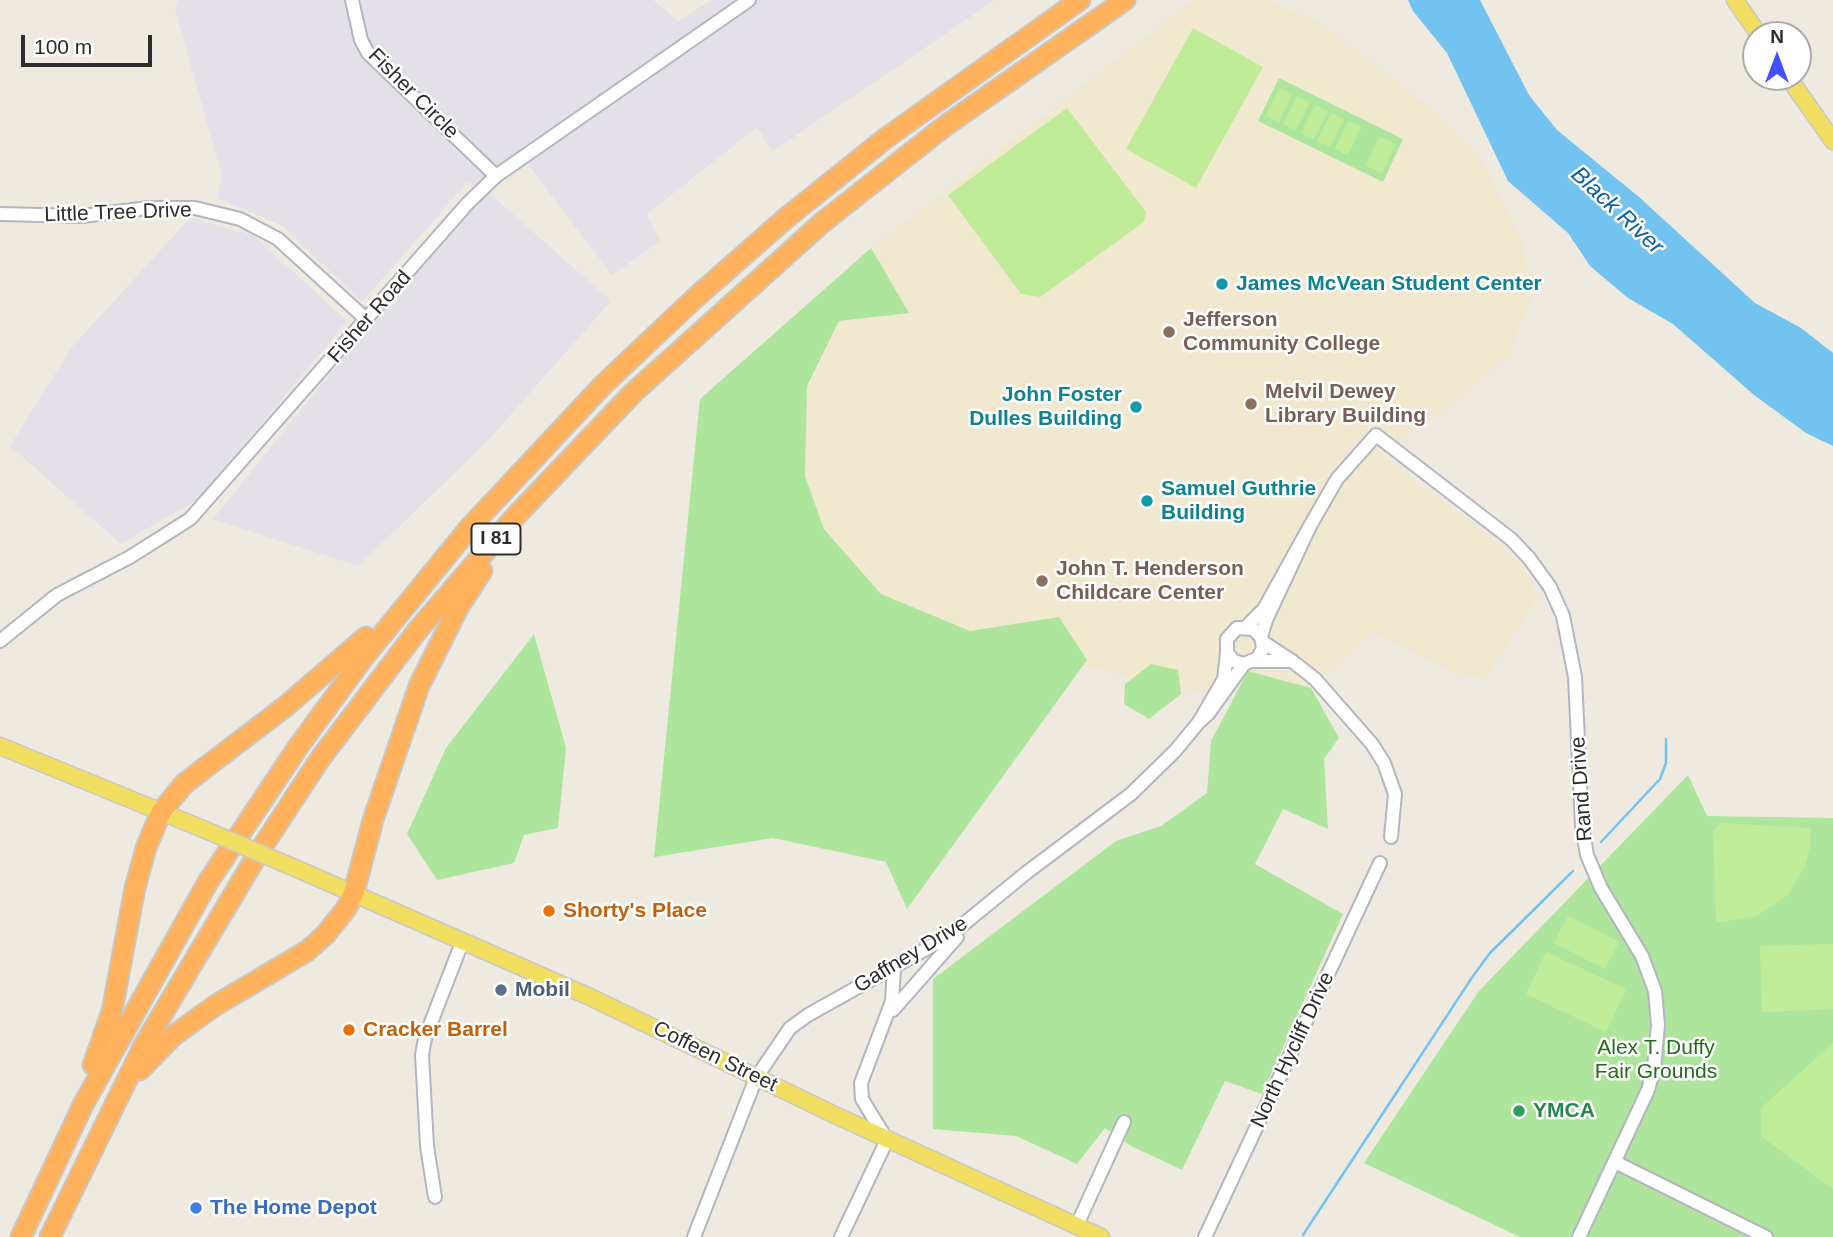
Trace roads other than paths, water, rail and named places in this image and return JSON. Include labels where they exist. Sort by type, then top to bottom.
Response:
[{"type":"highway","name":"I 81","points":[[21,1237],[84,1103],[208,882],[319,718],[385,630],[470,527],[648,342],[785,219],[886,138],[1080,0]]},
{"type":"highway","name":"I 81","points":[[50,1237],[144,1045],[258,852],[320,759],[417,631],[533,497],[632,393],[823,222],[945,126],[1125,0]]},
{"type":"highway","points":[[57,1237],[122,1097],[147,1059],[216,1005],[307,951],[326,936],[354,892],[373,820],[398,745],[434,652],[472,585],[533,497]]},
{"type":"highway","points":[[21,1237],[112,1011],[135,888],[161,812],[184,784],[351,653],[439,555],[470,527]]},
{"type":"main road","points":[[1735,0],[1749,21]]},
{"type":"main road","points":[[1798,91],[1833,141]]},
{"type":"main road","name":"Coffeen Street","points":[[0,746],[354,892],[463,940],[887,1140],[1101,1237]]},
{"type":"street","name":"Fisher Circle","points":[[352,0],[360,40],[368,53],[496,176]]},
{"type":"street","name":"Fisher Road","points":[[0,641],[57,595],[130,557],[190,519],[368,320],[468,203],[496,176],[749,0]]},
{"type":"street","name":"Little Tree Drive","points":[[0,214],[82,216],[149,208],[195,208],[240,219],[278,239],[368,320]]},
{"type":"street","name":"Rand Drive","points":[[1310,526],[1326,494],[1376,435],[1511,539],[1550,587],[1563,616],[1575,677],[1582,826],[1587,855],[1601,888],[1642,956],[1655,991],[1658,1025],[1654,1068],[1648,1090],[1579,1237]]},
{"type":"street","points":[[1292,661],[1234,661],[1227,653],[1226,644],[1229,635],[1246,627],[1264,609],[1310,526]]},
{"type":"street","points":[[1249,663],[1261,653],[1262,639],[1310,526]]},
{"type":"street","points":[[1246,627],[1315,679],[1372,744],[1384,763],[1395,794],[1391,837]]},
{"type":"street","name":"Gaffney Drive","points":[[1199,722],[1224,679],[1227,653]]},
{"type":"street","name":"Gaffney Drive","points":[[694,1237],[756,1078],[790,1028],[808,1015],[949,936],[1026,873],[1131,794],[1208,714],[1249,663]]},
{"type":"street","name":"North Hycliff Drive","points":[[1205,1237],[1380,863]]},
{"type":"street","points":[[884,1022],[935,960],[977,915]]},
{"type":"street","points":[[435,1197],[427,1146],[422,1055],[425,1038],[463,940]]},
{"type":"street","points":[[841,1237],[887,1140],[862,1099],[861,1083],[892,1001],[894,968]]},
{"type":"street","points":[[1077,1225],[1124,1122]]},
{"type":"street","points":[[1615,1162],[1766,1237]]},
{"type":"water","name":"Black River","points":[[1408,0],[1480,0],[1529,95],[1557,130],[1639,197],[1755,303],[1801,328],[1833,353],[1833,446],[1806,433],[1754,395],[1673,324],[1628,298],[1590,266],[1568,233],[1508,181],[1447,53],[1413,11]]},
{"type":"waterway","points":[[1601,842],[1660,779],[1666,763],[1666,739]]},
{"type":"waterway","points":[[1303,1235],[1490,953],[1573,871]]},
{"type":"place","name":"James McVean Student Center","points":[[1222,284]]},
{"type":"place","name":"Jefferson Community College","points":[[1169,332]]},
{"type":"place","name":"Melvil Dewey Library Building","points":[[1251,404]]},
{"type":"place","name":"John Foster Dulles Building","points":[[1136,407]]},
{"type":"place","name":"Samuel Guthrie Building","points":[[1147,501]]},
{"type":"place","name":"John T. Henderson Childcare Center","points":[[1042,581]]},
{"type":"place","name":"Shorty's Place","points":[[549,911]]},
{"type":"place","name":"Mobil","points":[[501,990]]},
{"type":"place","name":"Cracker Barrel","points":[[349,1030]]},
{"type":"place","name":"YMCA","points":[[1519,1111]]},
{"type":"place","name":"The Home Depot","points":[[196,1208]]},
{"type":"park label","name":"Alex T. Duffy Fair Grounds","points":[[1656,1060]]}]
